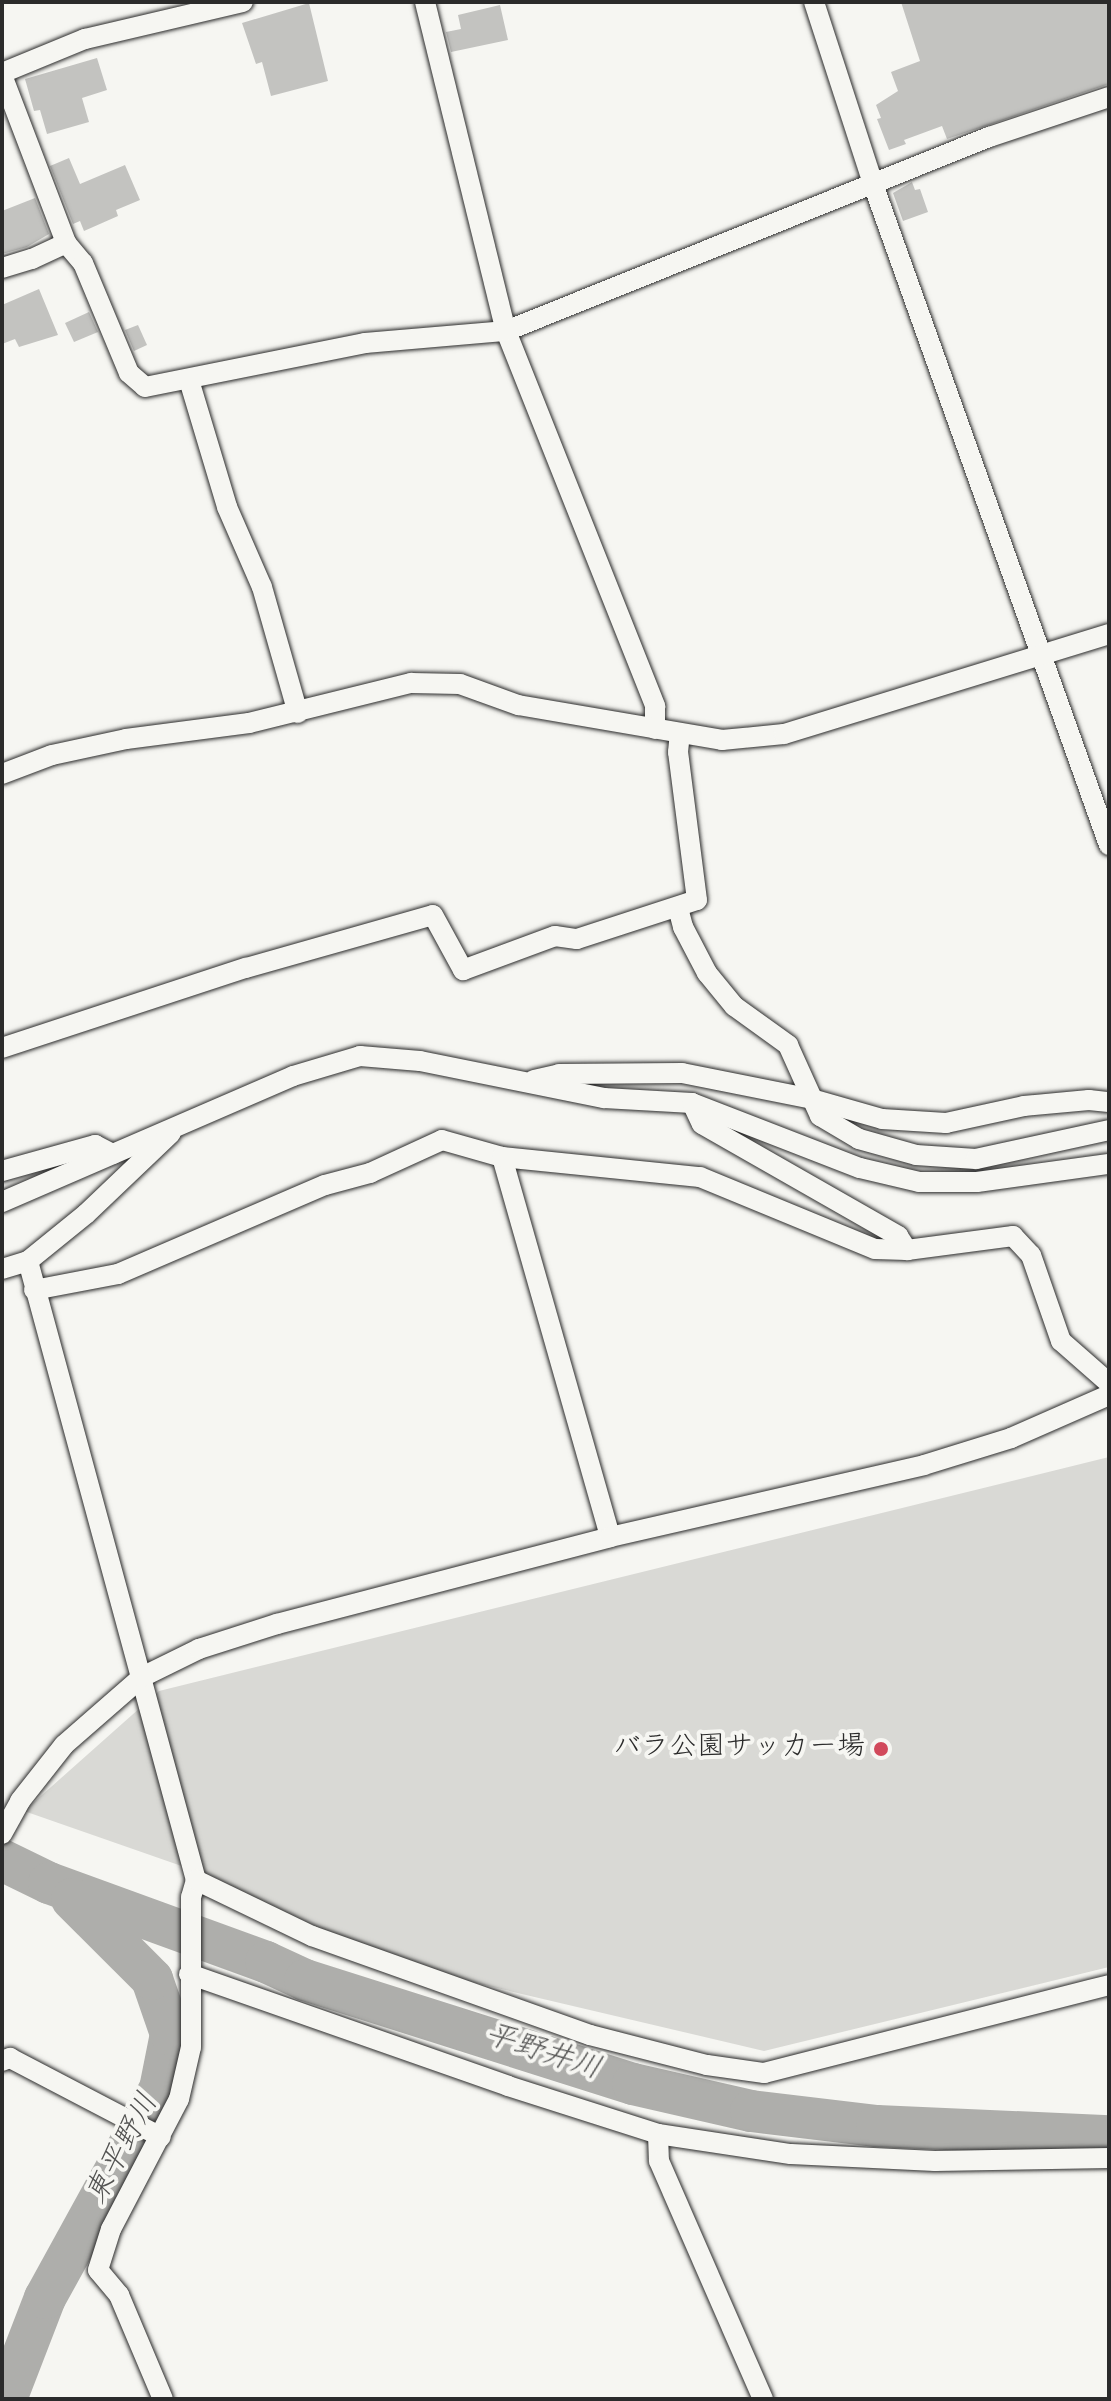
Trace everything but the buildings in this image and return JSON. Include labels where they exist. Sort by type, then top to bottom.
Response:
[{"type":"street","points":[[243,2],[85,39],[2,74],[66,243],[83,263],[129,373],[145,387],[365,343],[506,331],[989,137],[1109,97]]},
{"type":"street","points":[[425,2],[506,331],[655,706],[655,729]]},
{"type":"street","points":[[814,2],[873,184],[1109,845]]},
{"type":"street","points":[[2,268],[32,259],[66,243]]},
{"type":"street","points":[[189,380],[227,507],[262,587],[298,713]]},
{"type":"street","points":[[2,774],[52,755],[126,739],[298,713],[411,683],[460,684],[518,705],[722,740],[784,734],[1042,658],[1109,634]]},
{"type":"street","points":[[2,1048],[246,968],[433,915],[463,970],[555,936],[577,939],[697,900],[678,752],[680,733]]},
{"type":"street","points":[[678,908],[683,927],[707,973],[734,1006],[788,1045],[820,1116],[859,1139],[916,1155],[976,1159],[1109,1130]]},
{"type":"street","points":[[2,1202],[293,1076],[360,1056],[420,1061],[604,1098],[692,1103],[860,1168],[919,1182],[977,1182],[1109,1164]]},
{"type":"street","points":[[526,1081],[559,1074],[682,1073],[812,1099],[882,1119],[946,1123],[1024,1106],[1089,1100],[1109,1102]]},
{"type":"street","points":[[692,1103],[702,1124],[898,1236],[907,1250]]},
{"type":"street","points":[[2,1269],[28,1261],[86,1214],[179,1125]]},
{"type":"street","points":[[34,1290],[118,1274],[325,1185],[370,1173],[442,1140],[502,1157],[700,1177],[875,1249],[907,1250],[1013,1236],[1031,1255],[1061,1341],[1109,1383]]},
{"type":"street","points":[[2,1171],[95,1145],[113,1154]]},
{"type":"street","points":[[502,1157],[610,1537]]},
{"type":"street","points":[[976,1159],[977,1182]]},
{"type":"street","points":[[28,1261],[142,1677],[193,1888],[189,1970],[191,2047],[179,2099],[155,2133],[111,2229],[98,2270],[119,2295],[163,2399]]},
{"type":"street","points":[[2,1834],[20,1801],[64,1745],[142,1677],[199,1649],[277,1624],[610,1537],[924,1465],[1011,1438],[1109,1395]]},
{"type":"street","points":[[193,1888],[312,1936],[590,2035],[707,2065],[764,2073],[1109,1985]]},
{"type":"street","points":[[189,1970],[508,2086],[658,2134],[820,2155],[935,2161],[1109,2158]]},
{"type":"street","points":[[2,2061],[10,2058],[155,2133]]},
{"type":"street","points":[[658,2134],[659,2161],[763,2399]]},
{"type":"shaded area","points":[[1109,1457],[1109,1967],[764,2051],[378,1960],[193,1870],[24,1811],[159,1691]]},
{"type":"waterway","name":"平野井川","points":[[2,1860],[49,1883],[266,1962],[305,1980],[633,2084],[751,2111],[877,2126],[1109,2136]]},
{"type":"waterway","name":"東平野川","points":[[6,2399],[45,2298],[160,2089],[171,2034],[152,1979],[72,1899]]},
{"type":"place","name":"バラ公園サッカー場","points":[[881,1749]]}]
